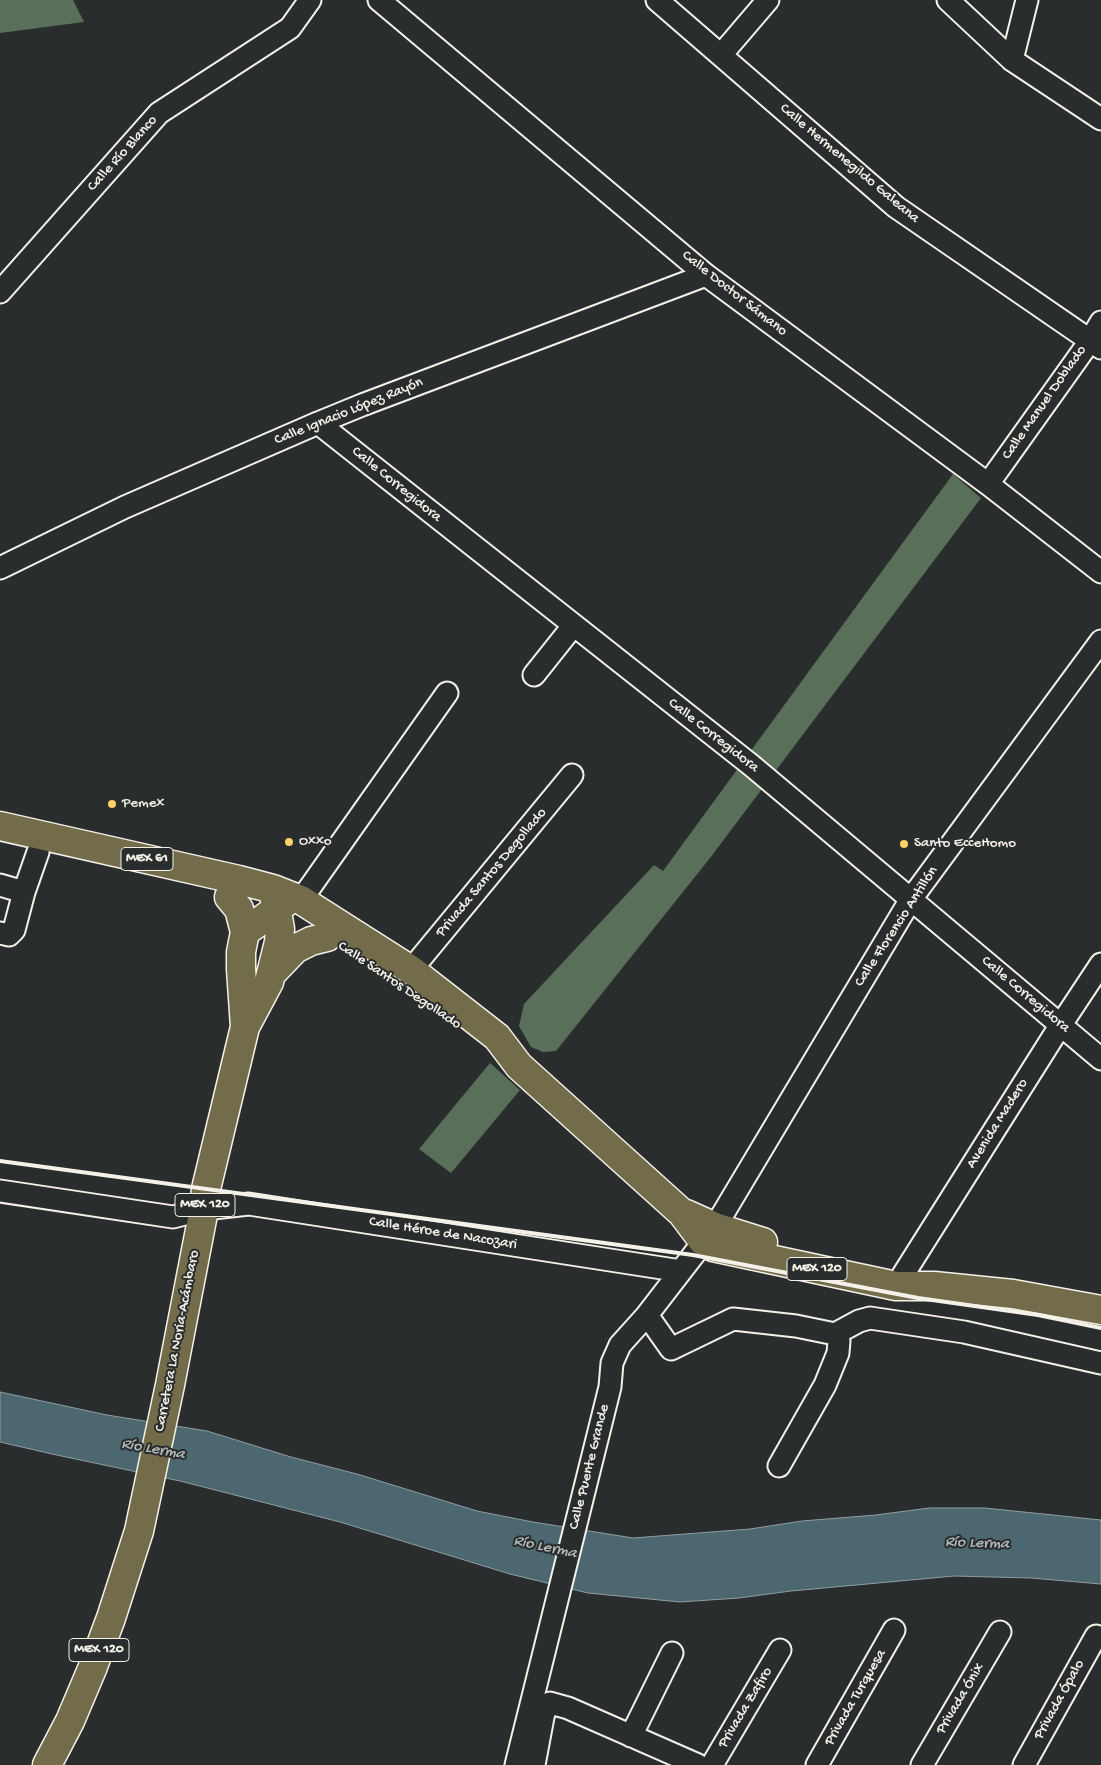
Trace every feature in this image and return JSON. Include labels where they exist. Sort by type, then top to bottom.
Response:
[{"type":"main road","name":"MEX 61","points":[[0,826],[286,899]]},
{"type":"main road","name":"MEX 61","points":[[0,843],[229,897],[286,899]]},
{"type":"main road","points":[[229,897],[239,909],[245,932],[286,899]]},
{"type":"main road","name":"Calle Santos Degollado","points":[[286,899],[327,937],[371,964],[488,1048],[519,1066]]},
{"type":"main road","name":"Calle Santos Degollado","points":[[286,899],[411,970],[497,1037],[519,1066],[682,1213],[709,1234]]},
{"type":"main road","name":"Carretera La Noria-Acámbaro","points":[[47,1765],[70,1721],[92,1669],[111,1618],[139,1531],[170,1384],[204,1209],[206,1189],[245,1027],[272,973],[286,899]]},
{"type":"main road","name":"MEX 120","points":[[245,932],[241,969],[245,1027]]},
{"type":"main road","name":"MEX 120","points":[[272,973],[295,949],[311,941],[327,937]]},
{"type":"main road","name":"MEX 120","points":[[709,1234],[754,1240],[900,1280],[934,1286],[1013,1294],[1101,1310]]},
{"type":"street","name":"Calle Río Blanco","points":[[0,292],[159,113],[290,28],[310,0]]},
{"type":"street","name":"Calle Doctor Sámano","points":[[379,0],[706,275],[988,484],[1101,572]]},
{"type":"street","name":"Calle Hermenegildo Galeana","points":[[657,0],[896,207],[1096,344]]},
{"type":"street","points":[[721,55],[768,0]]},
{"type":"street","points":[[948,0],[1012,60],[1101,120]]},
{"type":"street","points":[[1012,60],[1026,0]]},
{"type":"street","name":"Calle Ignacio López Rayón","points":[[0,568],[125,507],[318,423],[706,275]]},
{"type":"street","name":"Calle Manuel Doblado","points":[[988,484],[1096,344],[1101,322]]},
{"type":"street","name":"Calle Corregidora","points":[[318,423],[751,765],[1101,1059]]},
{"type":"street","points":[[534,675],[573,626]]},
{"type":"street","name":"Calle Florencio Antillón","points":[[709,1234],[911,899],[1101,641]]},
{"type":"street","points":[[286,899],[447,694]]},
{"type":"street","name":"Privada Santos Degollado","points":[[411,970],[572,775]]},
{"type":"street","points":[[0,933],[9,935],[14,930],[24,892],[38,852]]},
{"type":"street","points":[[0,886],[24,892]]},
{"type":"street","name":"Avenida Madero","points":[[900,1280],[1101,964]]},
{"type":"street","name":"Calle Héroe de Nacozari","points":[[0,1191],[173,1216],[204,1209],[249,1204],[681,1271]]},
{"type":"street","name":"Calle Puente Grande","points":[[516,1765],[610,1387],[612,1363],[620,1345],[647,1315],[709,1234]]},
{"type":"street","points":[[647,1315],[671,1349],[733,1319],[796,1326],[835,1334],[859,1321],[870,1318],[964,1332],[1101,1363]]},
{"type":"street","points":[[779,1466],[825,1385],[838,1353],[839,1341],[835,1334]]},
{"type":"street","name":"Privada Turquesa","points":[[817,1765],[894,1630]]},
{"type":"street","name":"Privada Ónix","points":[[922,1765],[1000,1632]]},
{"type":"street","name":"Privada Ópalo","points":[[1024,1765],[1096,1636]]},
{"type":"street","name":"Privada Zafiro","points":[[712,1765],[780,1650]]},
{"type":"street","points":[[631,1736],[672,1653]]},
{"type":"street","points":[[534,1765],[546,1706],[550,1703],[568,1708],[698,1765]]},
{"type":"green space","points":[[0,0],[73,0],[84,22],[0,33]]},
{"type":"green space","points":[[953,474],[981,498],[710,858],[556,1051],[543,1052],[531,1047],[519,1026],[524,1004],[654,865],[663,871]]},
{"type":"green space","points":[[490,1063],[520,1090],[451,1173],[419,1149]]},
{"type":"water","name":"Río Lerma","points":[[0,1392],[107,1415],[207,1431],[477,1511],[633,1538],[750,1529],[802,1521],[876,1515],[929,1508],[985,1508],[1101,1520],[1101,1584],[1031,1578],[954,1576],[791,1591],[739,1598],[680,1602],[588,1593],[510,1574],[340,1522],[180,1481],[0,1442]]},
{"type":"railway","points":[[0,1161],[693,1255],[918,1298],[1038,1315],[1101,1328]]},
{"type":"place","name":"Pemex","points":[[112,804]]},
{"type":"place","name":"Oxxo","points":[[289,842]]},
{"type":"place","name":"Santo EcceHomo","points":[[904,844]]}]
